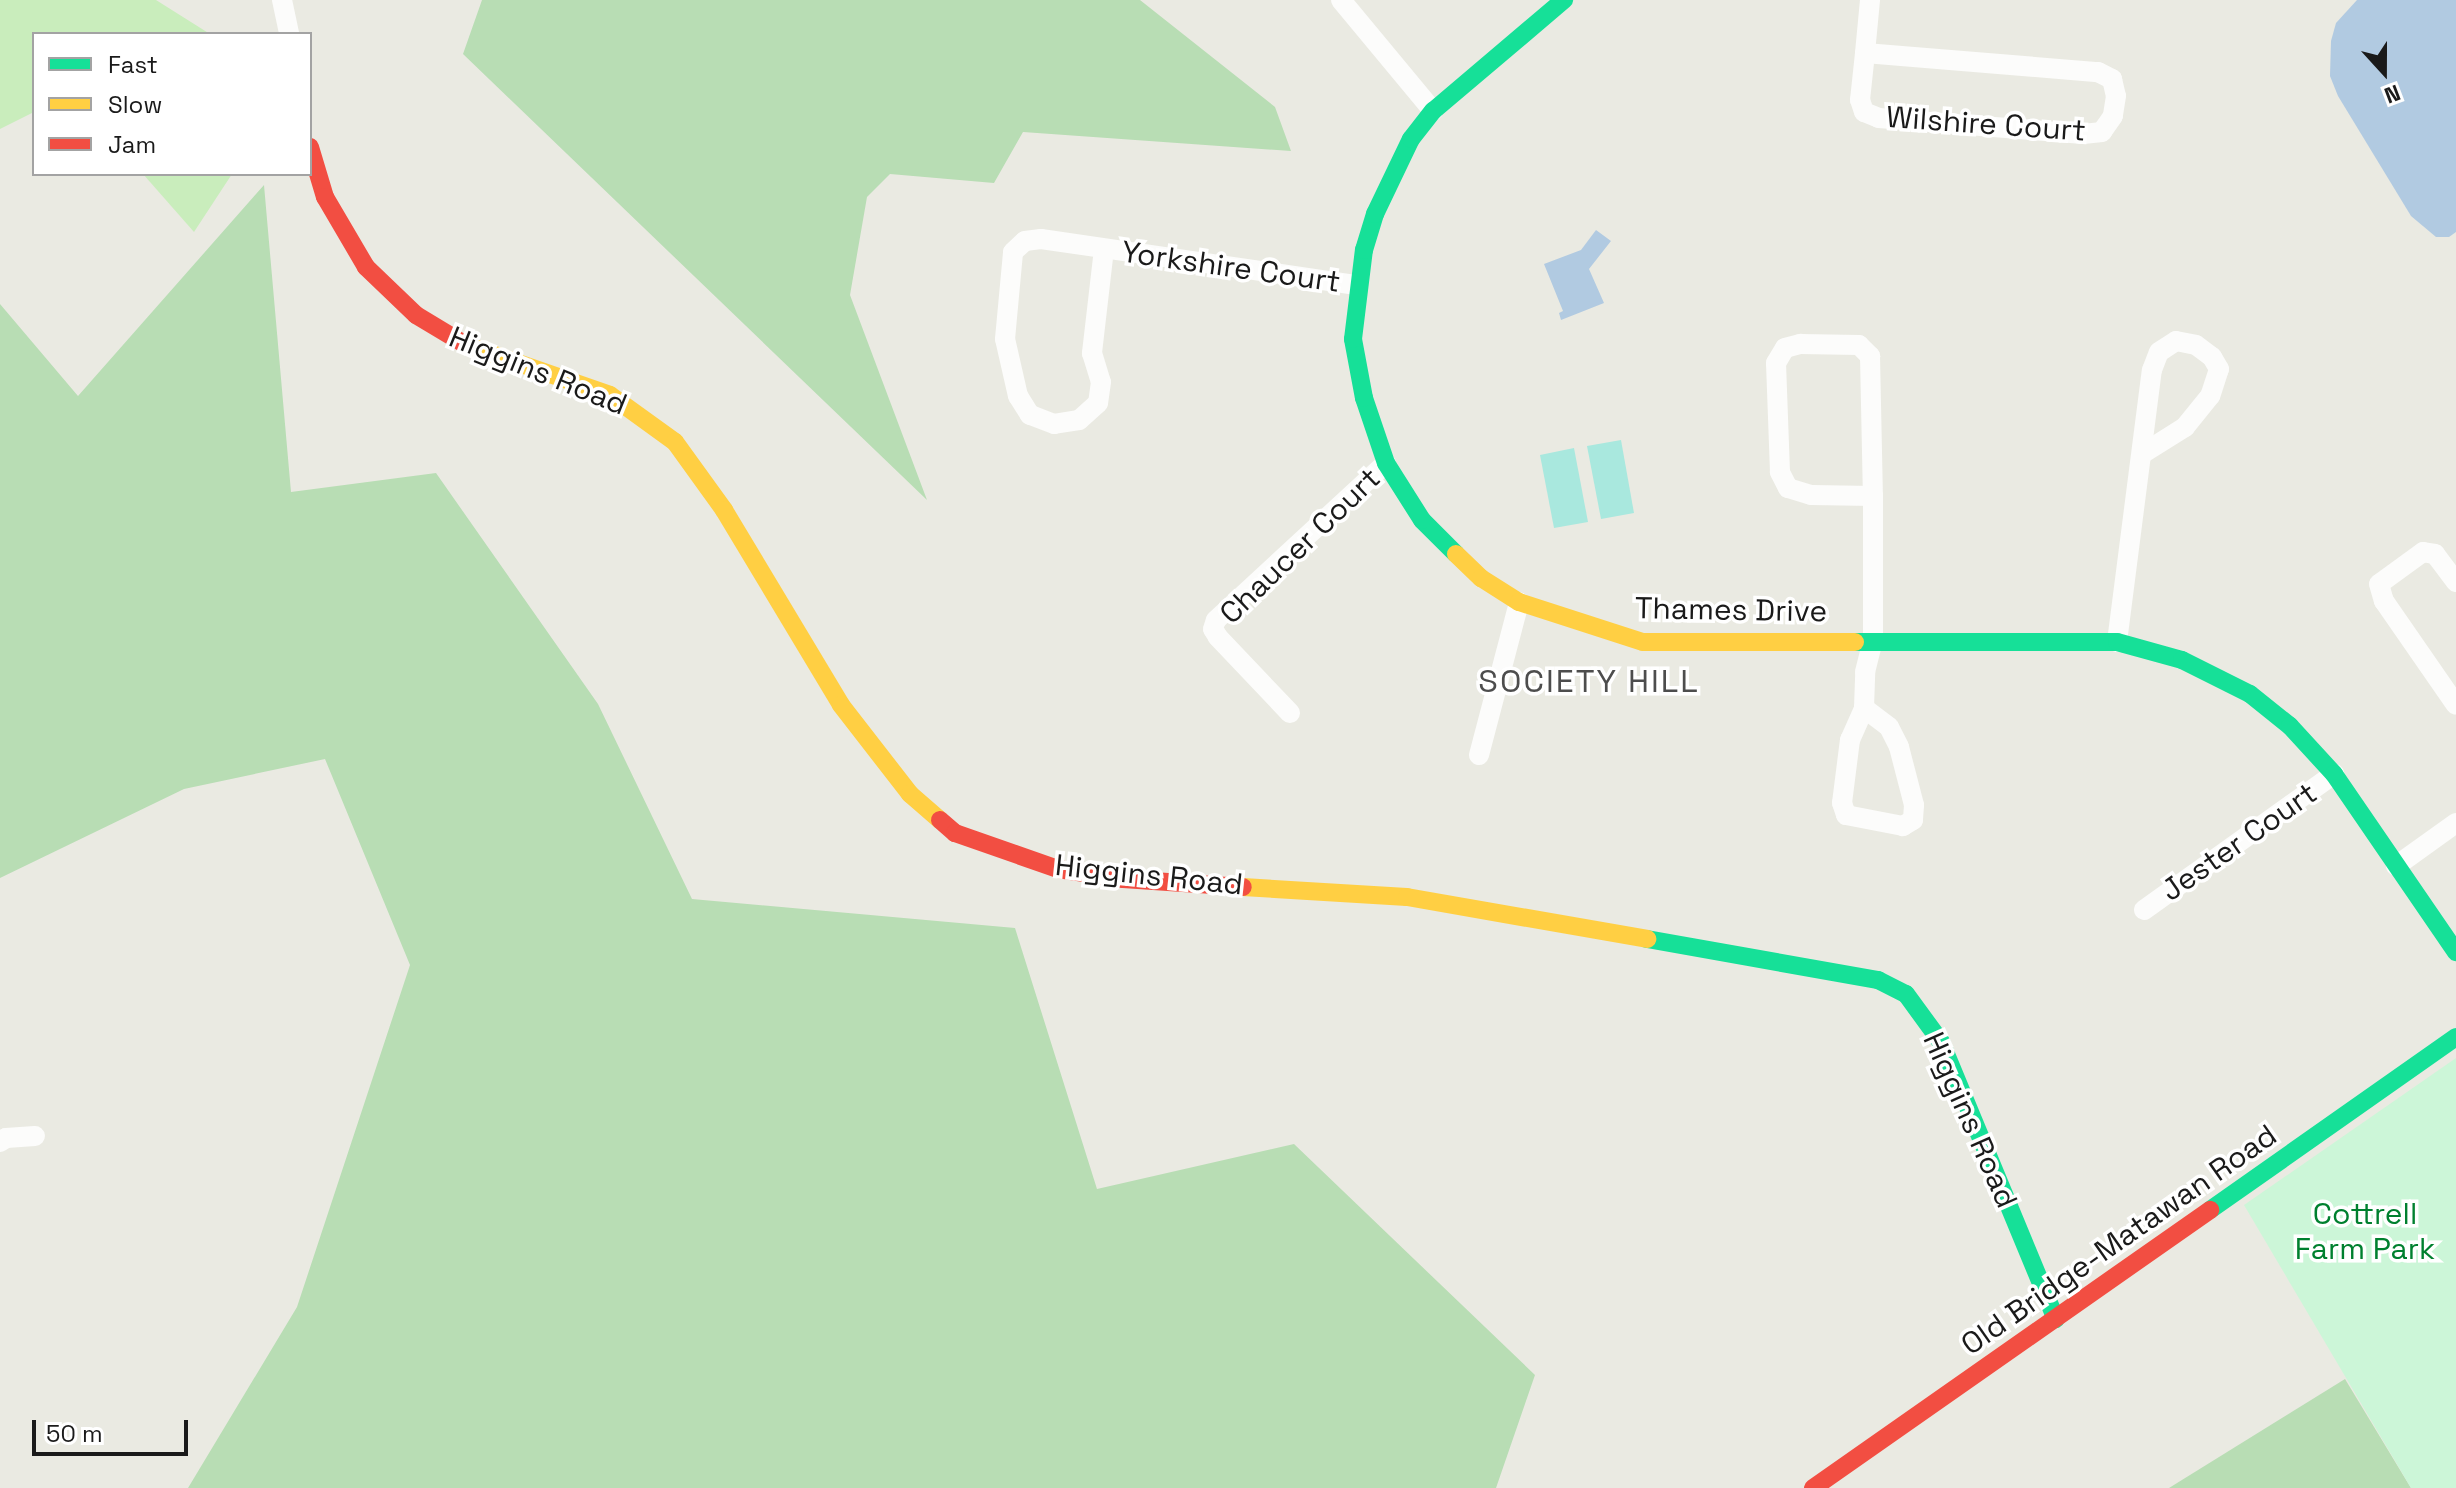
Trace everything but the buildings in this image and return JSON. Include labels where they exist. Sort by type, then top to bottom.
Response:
[{"type":"street","points":[[282,0],[289,32]]},
{"type":"street","points":[[1341,0],[1433,111]]},
{"type":"street","name":"Thames Drive","points":[[1564,0],[1433,111],[1411,139],[1375,214],[1357,285],[1353,339],[1364,398],[1386,463],[1422,520],[1481,578],[1519,602],[1643,642],[2117,642],[2182,660],[2250,694],[2290,726],[2334,774],[2456,952]]},
{"type":"street","name":"Wilshire Court","points":[[1865,53],[2098,72],[2112,79],[2116,96],[2113,116],[2102,132],[2083,134],[1879,118],[1864,112],[1860,100],[1870,0]]},
{"type":"street","name":"Higgins Road","points":[[312,154],[325,197],[346,238],[366,267],[416,315],[454,341],[610,395],[648,419],[675,442],[724,510],[841,705],[910,794],[955,833],[1058,869],[1123,879],[1407,897],[1878,980],[1906,994],[1941,1042],[2056,1319]]},
{"type":"street","name":"Yorkshire Court","points":[[1104,249],[1092,353],[1101,382],[1098,403],[1079,420],[1054,424],[1030,415],[1018,396],[1005,339],[1013,252],[1025,241],[1041,239],[1357,285]]},
{"type":"street","points":[[2117,642],[2152,370],[2159,352],[2176,341],[2196,345],[2212,357],[2219,369],[2210,396],[2185,427],[2142,454]]},
{"type":"street","points":[[1864,708],[1889,727],[1899,747],[1914,805],[1913,820],[1903,826],[1846,815],[1842,803],[1850,740],[1864,708],[1865,672],[1873,640],[1873,496],[1870,356],[1859,345],[1800,344],[1785,348],[1776,363],[1780,472],[1788,488],[1811,495],[1873,496]]},
{"type":"street","name":"Chaucer Court","points":[[1290,713],[1213,629],[1216,620],[1386,463]]},
{"type":"street","points":[[2456,582],[2435,554],[2423,552],[2379,584],[2384,601],[2456,705]]},
{"type":"street","points":[[1479,755],[1519,602]]},
{"type":"street","name":"Jester Court","points":[[2144,910],[2334,774]]},
{"type":"street","points":[[2396,866],[2456,823]]},
{"type":"street","name":"Old Bridge-Matawan Road","points":[[1813,1488],[2456,1037]]},
{"type":"street","points":[[0,1142],[6,1138],[35,1136]]},
{"type":"green space","points":[[0,0],[156,0],[207,32],[32,32],[32,113],[0,129]]},
{"type":"green space","points":[[482,0],[1140,0],[1275,107],[1291,151],[1023,132],[994,183],[890,174],[867,197],[850,295],[927,500],[463,54]]},
{"type":"green space","points":[[145,176],[231,176],[194,232]]},
{"type":"green space","points":[[264,185],[291,492],[436,473],[598,704],[692,899],[1015,928],[1097,1189],[1294,1144],[1535,1375],[1496,1488],[188,1488],[297,1307],[410,965],[325,759],[184,789],[0,878],[0,304],[78,396]]},
{"type":"green space","name":"Cottrell Farm Park","points":[[2456,1058],[2456,1488],[2411,1488],[2244,1205]]},
{"type":"green space","points":[[2345,1379],[2411,1488],[2169,1488]]},
{"type":"shaded area","points":[[2357,0],[2456,0],[2456,232],[2449,237],[2436,237],[2411,216],[2338,96],[2330,76],[2331,41],[2336,23]]},
{"type":"shaded area","points":[[1596,230],[1611,241],[1589,269],[1604,303],[1561,320],[1559,313],[1563,311],[1544,264],[1581,250]]},
{"type":"shaded area","points":[[1621,440],[1634,513],[1601,519],[1587,446]]},
{"type":"shaded area","points":[[1574,448],[1588,522],[1554,528],[1540,455]]},
{"type":"traffic: fast","points":[[1456,554],[1422,520],[1386,463],[1364,398],[1353,339],[1364,250],[1375,214],[1411,139],[1433,111],[1564,0]]},
{"type":"traffic: fast","points":[[1855,642],[2117,642],[2182,660],[2250,694],[2290,726],[2334,774],[2456,952]]},
{"type":"traffic: fast","points":[[1647,939],[1878,980],[1906,994],[1941,1042],[2056,1319]]},
{"type":"traffic: fast","points":[[2210,1210],[2456,1037]]},
{"type":"traffic: slow","points":[[466,345],[610,395],[675,442],[724,510],[841,705],[910,794],[940,820]]},
{"type":"traffic: slow","points":[[1456,554],[1481,578],[1519,602],[1643,642],[1855,642]]},
{"type":"traffic: slow","points":[[1243,887],[1407,897],[1647,939]]},
{"type":"traffic: jam","points":[[312,154],[325,197],[366,267],[416,315],[466,345]]},
{"type":"traffic: jam","points":[[940,820],[955,833],[1058,869],[1123,879],[1243,887]]},
{"type":"traffic: jam","points":[[1813,1488],[2210,1210]]},
{"type":"district","name":"SOCIETY HILL","points":[[1589,681]]}]
